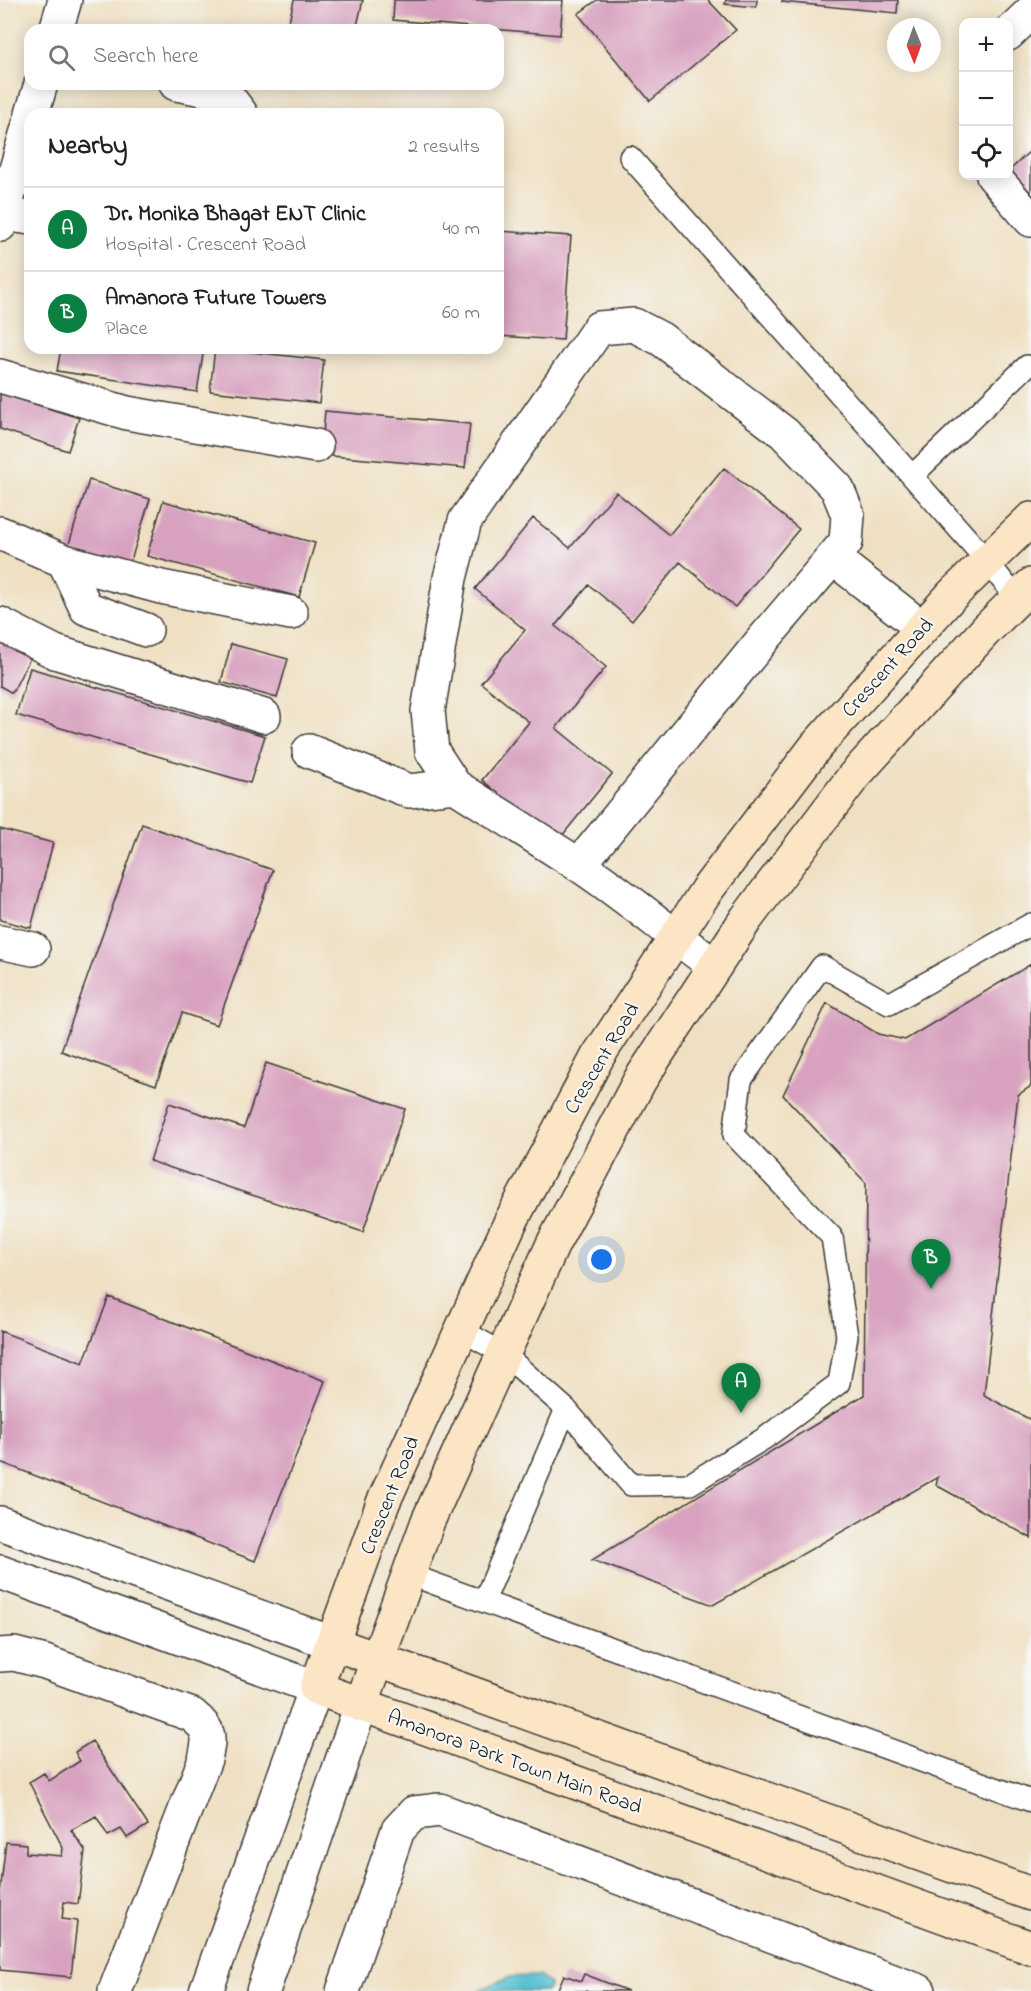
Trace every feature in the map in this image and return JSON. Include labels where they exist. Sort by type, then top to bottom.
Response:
[{"type":"main road","name":"Crescent Road","points":[[316,1688],[383,1503],[510,1223],[598,1056],[706,891],[817,745],[952,595],[1031,519]]},
{"type":"main road","points":[[361,1705],[428,1521],[553,1244],[640,1080],[746,919],[854,776],[987,629],[1024,592]]},
{"type":"main road","points":[[332,1643],[1031,1894]]},
{"type":"main road","name":"Amanora Park Town Main Road","points":[[316,1688],[1031,1948]]},
{"type":"street","points":[[59,24],[65,0]]},
{"type":"street","points":[[1013,29],[1031,12]]},
{"type":"street","points":[[34,108],[39,90]]},
{"type":"street","points":[[209,90],[225,93],[236,108]]},
{"type":"street","points":[[11,219],[24,152]]},
{"type":"street","points":[[996,180],[1031,220]]},
{"type":"street","points":[[579,865],[761,642],[846,542],[848,515],[837,488],[784,433],[661,339],[634,325],[599,328],[465,521],[450,578],[428,711],[432,751],[455,786],[602,880],[675,938],[715,966]]},
{"type":"street","points":[[0,376],[127,413],[316,446]]},
{"type":"street","points":[[0,533],[64,561],[161,587],[291,613]]},
{"type":"street","points":[[833,558],[922,628]]},
{"type":"street","points":[[64,561],[86,608],[146,630]]},
{"type":"street","points":[[0,624],[55,652],[264,716]]},
{"type":"street","points":[[309,751],[409,791],[455,786]]},
{"type":"street","points":[[0,942],[33,949]]},
{"type":"street","points":[[0,1523],[332,1643]]},
{"type":"street","name":"Amanora Park Town Main Road","points":[[0,1572],[316,1688]]},
{"type":"street","points":[[0,1655],[14,1654],[45,1662],[192,1715],[203,1724],[210,1738],[205,1759],[115,1991]]},
{"type":"street","points":[[206,1991],[316,1688]]},
{"type":"street","points":[[263,1991],[361,1705]]},
{"type":"street","points":[[343,1991],[398,1830],[414,1813],[440,1810],[920,1991]]},
{"type":"lane","points":[[630,157],[987,561],[1024,592]]},
{"type":"lane","points":[[912,476],[1027,366]]},
{"type":"lane","points":[[461,1330],[504,1354],[566,1409],[631,1485],[690,1484],[765,1438],[839,1383],[848,1336],[832,1237],[734,1135],[741,1080],[822,966],[889,1004],[1031,924]]},
{"type":"lane","points":[[484,1601],[566,1409]]},
{"type":"lane","points":[[408,1574],[1031,1801]]},
{"type":"water","points":[[539,1976],[550,1984],[547,1991],[478,1991],[508,1977]]},
{"type":"building","points":[[294,0],[363,0],[357,24],[288,24]]},
{"type":"building","points":[[394,0],[563,0],[560,35],[504,30],[504,24],[438,24],[393,20]]},
{"type":"building","points":[[597,0],[708,0],[736,30],[650,101],[578,14]]},
{"type":"building","points":[[726,0],[757,0],[756,7],[725,4]]},
{"type":"building","points":[[782,0],[898,0],[897,13],[782,2]]},
{"type":"building","points":[[1031,150],[1031,193],[1013,173],[1013,167]]},
{"type":"building","points":[[504,231],[571,236],[563,340],[504,336]]},
{"type":"building","points":[[60,354],[203,354],[197,392],[57,371]]},
{"type":"building","points":[[214,354],[270,354],[324,360],[319,403],[210,391]]},
{"type":"building","points":[[0,393],[79,418],[68,451],[0,429]]},
{"type":"building","points":[[325,411],[470,424],[465,468],[321,455]]},
{"type":"building","points":[[724,468],[799,529],[735,607],[680,562],[632,621],[589,585],[555,626],[606,667],[556,728],[612,774],[557,842],[482,780],[529,722],[481,683],[525,630],[475,589],[533,518],[570,548],[616,492],[669,535]]},
{"type":"building","points":[[89,480],[150,499],[128,570],[67,550]]},
{"type":"building","points":[[163,501],[315,543],[299,597],[147,556]]},
{"type":"building","points":[[0,634],[33,652],[12,693],[0,686]]},
{"type":"building","points":[[231,644],[288,659],[277,698],[221,682]]},
{"type":"building","points":[[30,668],[265,736],[250,783],[16,715]]},
{"type":"building","points":[[142,824],[273,870],[217,1025],[182,1013],[156,1085],[61,1051]]},
{"type":"building","points":[[0,829],[53,843],[31,928],[0,920]]},
{"type":"building","points":[[1031,964],[1031,1086],[1018,1095],[984,1395],[1031,1420],[1031,1538],[936,1485],[938,1477],[713,1605],[592,1560],[864,1395],[866,1183],[783,1095],[827,1003],[878,1034],[905,1040]]},
{"type":"building","points":[[266,1063],[405,1109],[363,1232],[150,1161],[169,1103],[244,1128]]},
{"type":"building","points":[[109,1297],[325,1381],[255,1561],[0,1462],[0,1331],[83,1363]]},
{"type":"building","points":[[92,1741],[148,1825],[127,1838],[121,1829],[108,1836],[96,1816],[71,1830],[85,1850],[78,1904],[64,1902],[62,1919],[77,1921],[71,1977],[0,1970],[0,1893],[6,1842],[26,1844],[26,1853],[62,1856],[63,1848],[29,1782],[44,1773],[49,1781],[80,1761],[75,1752]]},
{"type":"building","points":[[584,1974],[628,1991],[557,1991],[564,1975],[581,1981]]},
{"type":"place","name":"Amanora Future Towers","points":[[931,1289]]},
{"type":"place","name":"Dr. Monika Bhagat ENT Clinic","points":[[741,1413]]}]
